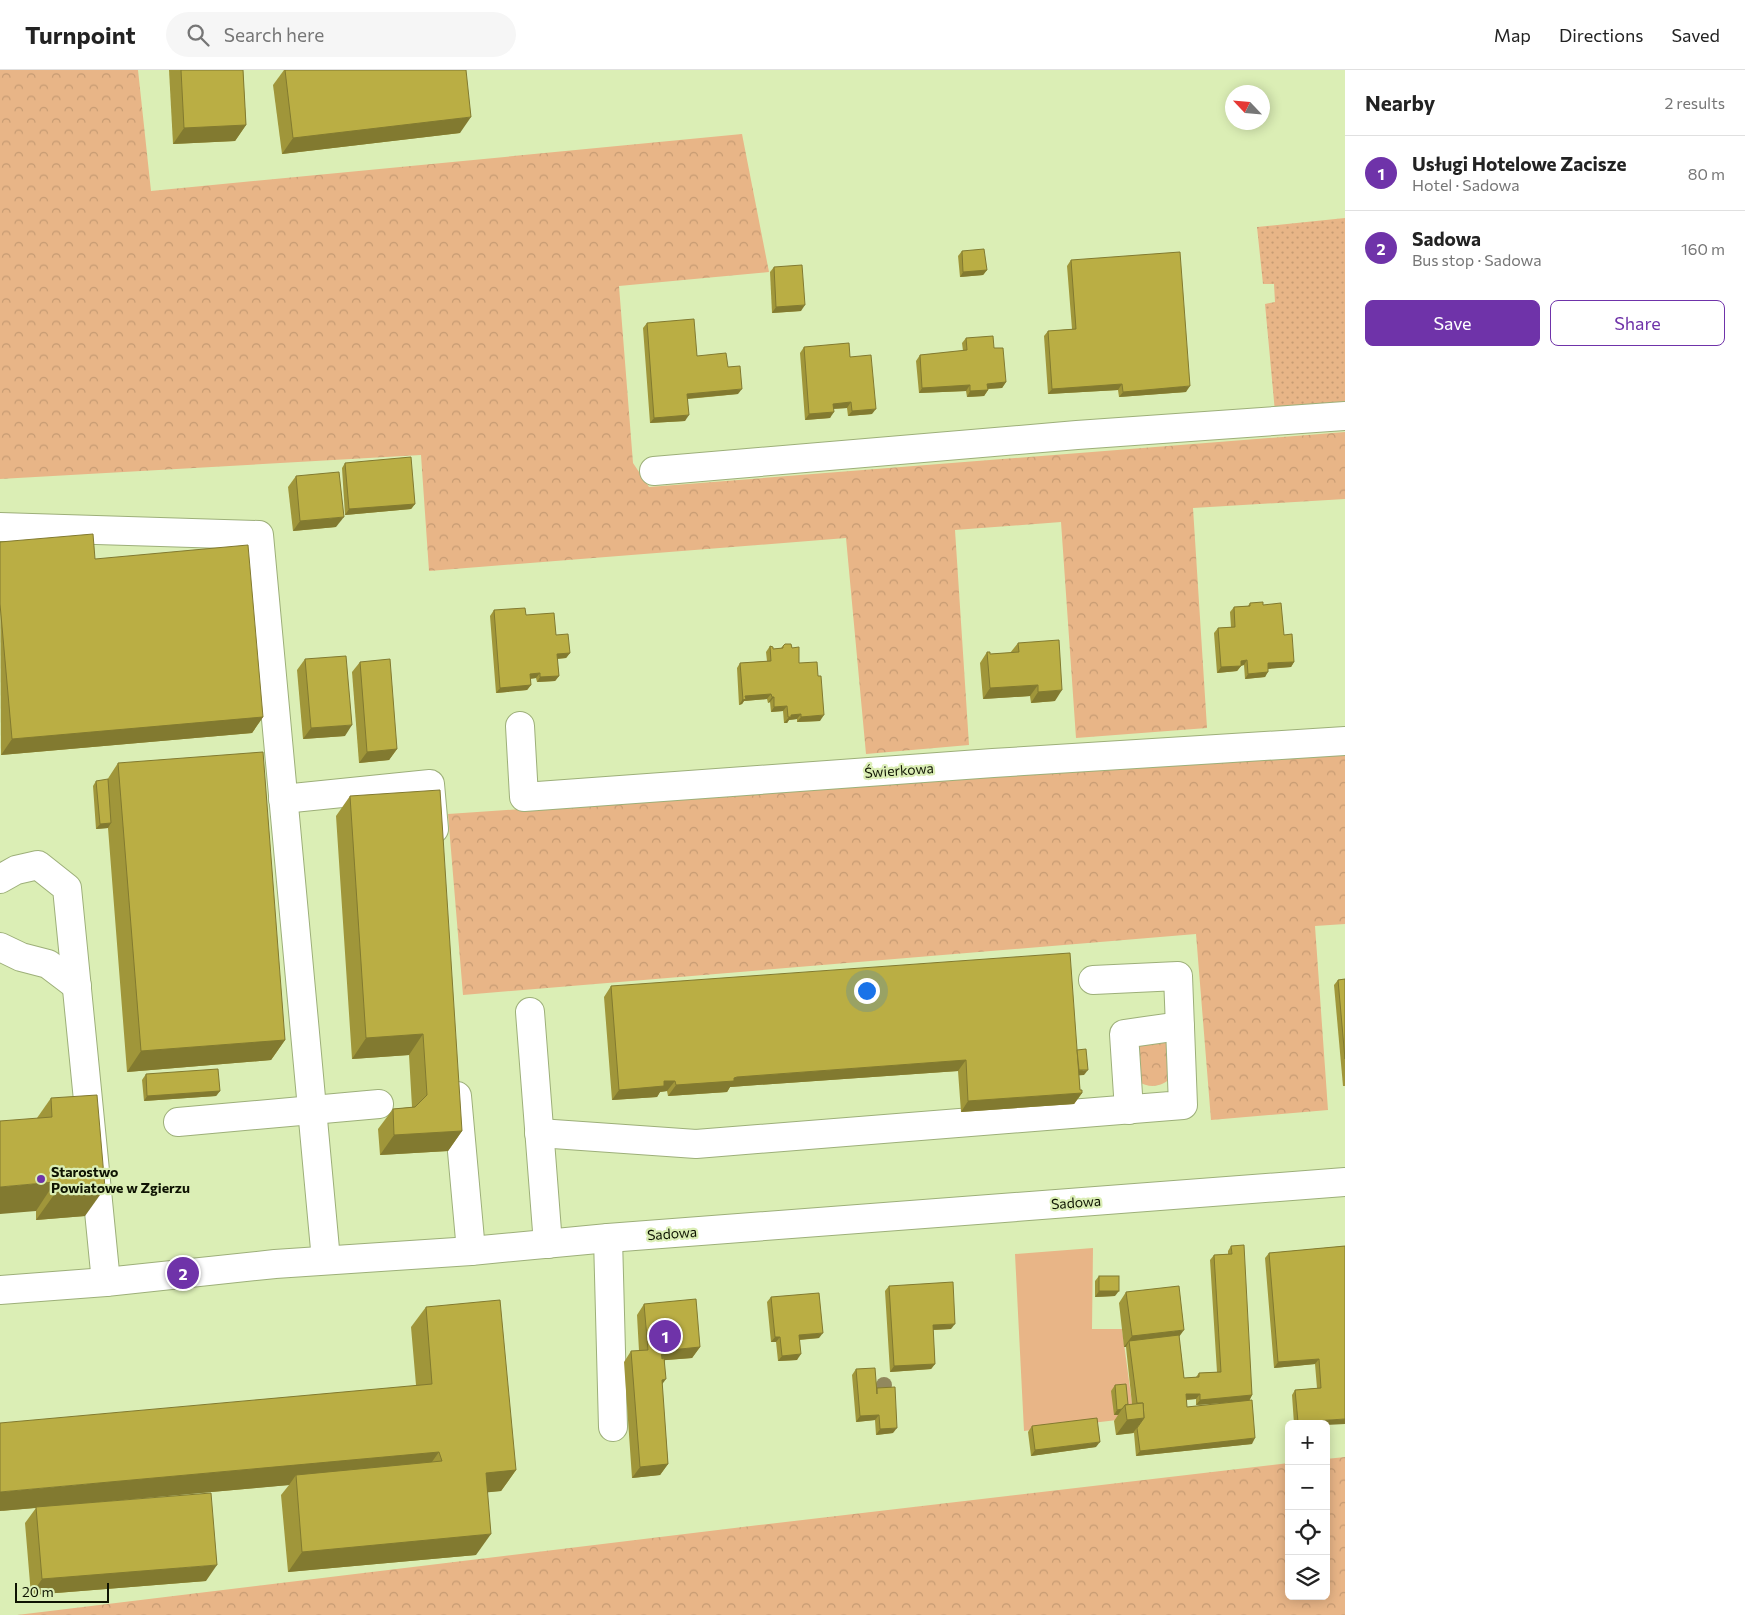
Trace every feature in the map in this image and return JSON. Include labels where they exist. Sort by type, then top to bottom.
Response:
[{"type":"street","points":[[654,471],[1077,435],[1345,416]]},
{"type":"street","points":[[0,527],[259,535],[326,1260]]},
{"type":"street","name":"Świerkowa","points":[[520,726],[524,796],[994,763],[1345,741]]},
{"type":"street","points":[[284,799],[430,784],[436,854]]},
{"type":"street","points":[[0,879],[16,870],[38,865],[67,888],[106,1282]]},
{"type":"street","points":[[0,947],[21,957],[48,964],[76,986]]},
{"type":"street","points":[[539,1133],[696,1144],[1183,1105],[1178,976],[1093,980]]},
{"type":"street","points":[[530,1012],[548,1244]]},
{"type":"street","points":[[1129,1110],[1124,1034],[1180,1026]]},
{"type":"street","points":[[455,1073],[471,1251]]},
{"type":"street","points":[[178,1122],[379,1104]]},
{"type":"street","name":"Sadowa","points":[[0,1290],[106,1282],[326,1260],[471,1251],[608,1238],[1345,1182]]},
{"type":"street","points":[[608,1238],[613,1426]]},
{"type":"green space","points":[[0,70],[138,70],[151,191],[742,134],[769,272],[619,286],[633,463],[649,487],[1345,432],[1345,499],[1193,508],[1207,728],[1076,738],[1061,522],[955,530],[969,745],[866,754],[846,538],[429,571],[421,455],[0,479]]},
{"type":"green space","points":[[1345,218],[1345,406],[1275,412],[1265,304],[1275,302],[1274,284],[1263,284],[1257,227]]},
{"type":"green space","points":[[1345,753],[1345,924],[1315,926],[1328,1110],[1211,1120],[1196,934],[463,995],[448,814]]},
{"type":"green space","points":[[1156,1040],[1166,1043],[1173,1050],[1173,1077],[1160,1085],[1151,1086],[1137,1081],[1138,1045]]},
{"type":"green space","points":[[1093,1248],[1092,1329],[1122,1329],[1134,1418],[1024,1431],[1015,1254]]},
{"type":"green space","points":[[1345,1457],[1345,1615],[17,1615],[1285,1463],[1285,1600],[1330,1600],[1330,1459]]},
{"type":"building","points":[[181,70],[243,70],[246,125],[184,128]]},
{"type":"building","points":[[285,70],[466,70],[471,117],[293,138]]},
{"type":"building","points":[[984,249],[987,270],[963,272],[962,251]]},
{"type":"building","points":[[1180,252],[1190,386],[1123,392],[1122,384],[1052,389],[1048,331],[1076,329],[1071,260]]},
{"type":"building","points":[[802,265],[805,305],[776,307],[774,267]]},
{"type":"building","points":[[694,319],[697,356],[726,353],[728,367],[740,366],[742,389],[687,394],[689,415],[654,418],[647,323]]},
{"type":"building","points":[[993,336],[994,348],[1003,348],[1006,382],[987,384],[988,390],[970,391],[970,385],[922,388],[920,355],[967,350],[966,338]]},
{"type":"building","points":[[849,343],[850,357],[871,355],[876,409],[852,411],[851,402],[833,404],[834,412],[809,414],[804,347]]},
{"type":"building","points":[[411,457],[415,504],[349,509],[345,463]]},
{"type":"building","points":[[339,472],[344,517],[300,521],[296,476]]},
{"type":"building","points":[[93,534],[95,559],[248,545],[263,717],[12,739],[0,604],[0,542]]},
{"type":"building","points":[[1263,602],[1263,605],[1281,603],[1284,635],[1292,634],[1294,662],[1268,663],[1268,672],[1248,674],[1247,660],[1241,661],[1241,666],[1221,667],[1218,628],[1235,627],[1234,607],[1250,606],[1250,603]]},
{"type":"building","points":[[525,608],[526,615],[554,613],[556,635],[568,634],[570,653],[557,654],[559,676],[540,677],[540,673],[530,674],[531,685],[500,688],[494,610]]},
{"type":"building","points":[[1059,640],[1062,690],[1038,692],[1038,685],[990,688],[987,652],[990,652],[990,654],[1019,652],[1018,643]]},
{"type":"building","points":[[785,644],[791,644],[792,648],[799,647],[799,663],[817,662],[818,676],[821,676],[824,715],[801,717],[801,714],[788,717],[787,706],[774,707],[774,697],[771,694],[745,696],[746,699],[743,700],[740,663],[771,661],[770,646],[773,649],[783,648]]},
{"type":"building","points":[[346,656],[352,725],[311,728],[305,659]]},
{"type":"building","points":[[390,659],[397,749],[367,752],[360,662]]},
{"type":"building","points":[[263,752],[285,1040],[141,1051],[118,763]]},
{"type":"building","points":[[108,779],[111,823],[100,824],[96,781]]},
{"type":"building","points":[[440,790],[462,1131],[394,1135],[393,1109],[415,1107],[427,1095],[423,1034],[366,1038],[350,796]]},
{"type":"building","points":[[1070,953],[1080,1090],[1082,1090],[1082,1093],[968,1101],[966,1060],[737,1077],[734,1078],[734,1081],[676,1085],[675,1081],[664,1081],[664,1086],[619,1090],[611,986]]},
{"type":"building","points":[[1345,979],[1345,1059],[1338,980]]},
{"type":"building","points":[[1086,1049],[1088,1070],[1079,1070],[1077,1050]]},
{"type":"building","points":[[218,1069],[220,1091],[147,1096],[146,1074]]},
{"type":"building","points":[[97,1095],[105,1188],[56,1192],[55,1182],[0,1187],[0,1121],[52,1117],[51,1098]]},
{"type":"building","points":[[1244,1245],[1252,1395],[1200,1400],[1200,1394],[1186,1394],[1187,1407],[1252,1400],[1255,1438],[1140,1451],[1137,1428],[1144,1418],[1143,1403],[1137,1403],[1129,1341],[1179,1335],[1184,1378],[1199,1377],[1199,1373],[1221,1372],[1214,1255],[1232,1254],[1231,1246]]},
{"type":"building","points":[[1345,1246],[1345,1419],[1298,1420],[1295,1390],[1321,1388],[1319,1359],[1278,1362],[1269,1253]]},
{"type":"building","points":[[1099,1276],[1119,1276],[1119,1291],[1099,1291]]},
{"type":"building","points":[[953,1282],[955,1324],[933,1325],[935,1364],[894,1366],[889,1286]]},
{"type":"building","points":[[1179,1286],[1184,1330],[1132,1336],[1126,1292]]},
{"type":"building","points":[[819,1293],[823,1333],[799,1335],[801,1354],[782,1356],[780,1337],[775,1337],[771,1297]]},
{"type":"building","points":[[696,1299],[700,1347],[661,1351],[662,1359],[664,1358],[666,1379],[662,1380],[668,1464],[640,1467],[631,1351],[648,1350],[644,1304]]},
{"type":"building","points":[[500,1300],[516,1470],[486,1473],[491,1534],[302,1552],[296,1475],[442,1461],[439,1452],[0,1492],[0,1423],[432,1384],[426,1307]]},
{"type":"building","points":[[875,1368],[877,1394],[877,1388],[895,1387],[897,1428],[880,1429],[879,1415],[860,1416],[856,1369]]},
{"type":"building","points":[[1126,1384],[1128,1404],[1122,1409],[1117,1410],[1115,1385]]},
{"type":"building","points":[[1143,1403],[1144,1418],[1127,1420],[1125,1405]]},
{"type":"building","points":[[1097,1418],[1100,1442],[1035,1450],[1032,1426]]},
{"type":"building","points":[[211,1493],[217,1565],[42,1579],[36,1507]]},
{"type":"place","name":"Starostwo Powiatowe w Zgierzu","points":[[41,1179]]},
{"type":"place","name":"Sadowa","points":[[183,1273]]},
{"type":"place","name":"Usługi Hotelowe Zacisze","points":[[665,1336]]}]
